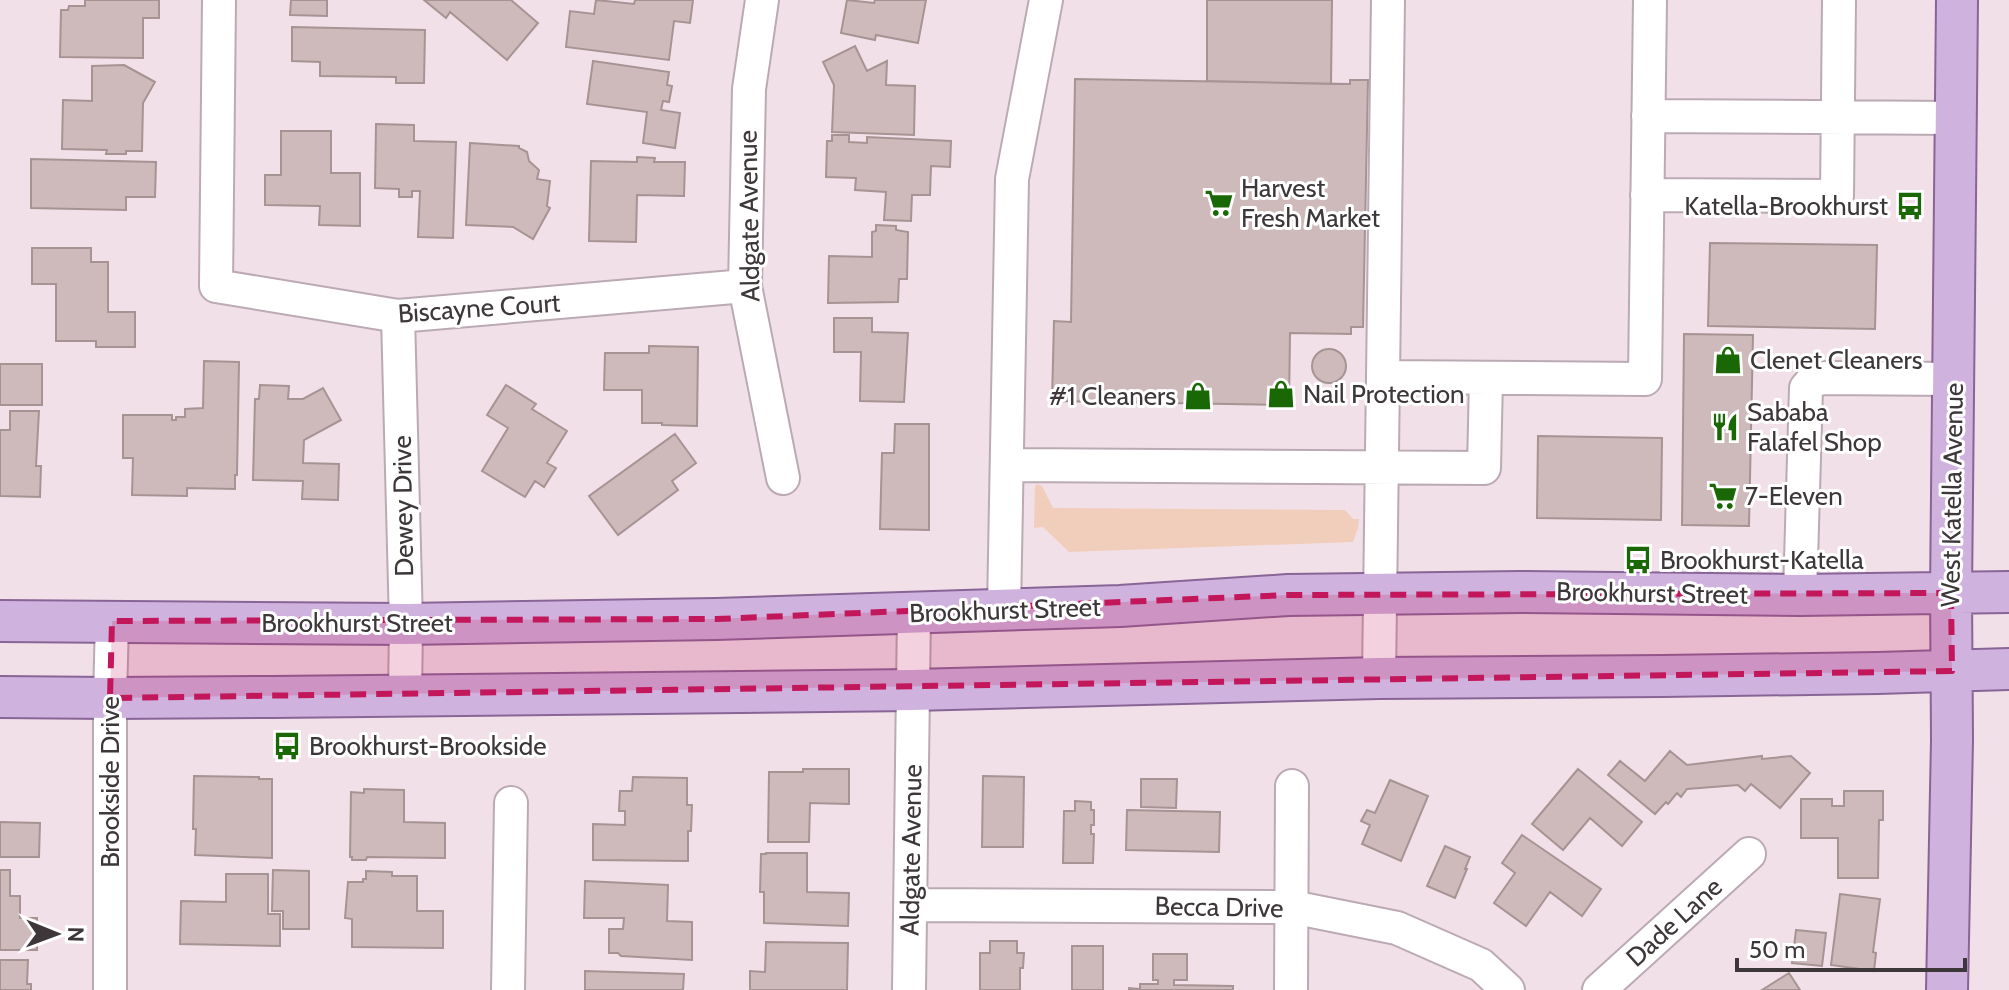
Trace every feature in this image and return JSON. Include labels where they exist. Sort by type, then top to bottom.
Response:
[{"type":"main road","name":"West Katella Avenue","points":[[1947,990],[1957,0]]},
{"type":"main road","name":"Brookhurst Street","points":[[0,621],[406,624],[914,613],[1120,606],[1288,595],[2009,592]]},
{"type":"main road","points":[[0,697],[913,690],[1379,678],[1647,677],[2009,669]]},
{"type":"street","name":"Biscayne Court","points":[[219,0],[216,286],[398,316],[745,286]]},
{"type":"street","name":"Aldgate Avenue","points":[[762,0],[749,89],[745,286],[783,478]]},
{"type":"street","points":[[1004,610],[1012,179],[1046,0]]},
{"type":"street","points":[[1379,678],[1388,0]]},
{"type":"street","points":[[1383,377],[1645,379],[1650,0]]},
{"type":"street","points":[[1647,195],[1837,196],[1839,0]]},
{"type":"street","points":[[1648,116],[1956,118]]},
{"type":"street","name":"Dewey Drive","points":[[398,316],[405,696]]},
{"type":"street","points":[[1800,595],[1806,388],[1813,380],[1825,378],[1953,379]]},
{"type":"street","points":[[1007,465],[1484,468],[1486,379]]},
{"type":"street","name":"Aldgate Avenue","points":[[909,990],[914,613]]},
{"type":"street","name":"Brookside Drive","points":[[110,990],[112,621]]},
{"type":"street","points":[[1291,990],[1292,786]]},
{"type":"street","points":[[508,990],[511,803]]},
{"type":"street","name":"Dade Lane","points":[[1599,990],[1749,854]]},
{"type":"street","name":"Becca Drive","points":[[910,905],[1292,907],[1397,928],[1481,965],[1508,990]]},
{"type":"highlighted area","points":[[1951,593],[1952,671],[110,698],[112,621],[716,619],[1288,595]]},
{"type":"shaded area","points":[[1037,484],[1042,486],[1053,508],[1345,510],[1353,519],[1359,519],[1358,528],[1353,542],[1069,552],[1043,527],[1034,528]]},
{"type":"building","points":[[85,0],[159,0],[159,18],[143,18],[143,58],[60,57],[61,10],[68,10],[69,6],[85,6]]},
{"type":"building","points":[[291,0],[327,0],[327,16],[290,15]]},
{"type":"building","points":[[424,0],[511,0],[538,23],[507,60],[450,12],[446,18]]},
{"type":"building","points":[[596,0],[634,4],[635,0],[693,0],[690,23],[674,21],[669,60],[566,47],[570,11],[594,14]]},
{"type":"building","points":[[847,0],[874,3],[875,0],[926,0],[918,43],[876,35],[875,40],[841,33]]},
{"type":"building","points":[[1207,0],[1332,0],[1331,84],[1207,81]]},
{"type":"building","points":[[292,27],[425,30],[424,83],[396,83],[396,77],[320,76],[320,62],[292,61]]},
{"type":"building","points":[[855,46],[867,71],[887,61],[886,85],[915,86],[914,135],[832,132],[834,85],[823,62]]},
{"type":"building","points":[[593,61],[669,72],[667,85],[672,86],[669,102],[663,101],[661,110],[680,113],[675,148],[643,143],[647,112],[587,104]]},
{"type":"building","points":[[124,65],[155,82],[143,103],[142,151],[106,154],[107,150],[62,149],[63,100],[92,101],[92,66]]},
{"type":"building","name":"Harvest Fresh Market","points":[[1075,79],[1350,84],[1350,80],[1368,80],[1363,327],[1351,327],[1351,334],[1290,333],[1289,405],[1052,401],[1054,321],[1071,322]]},
{"type":"building","points":[[376,124],[414,125],[414,141],[456,142],[453,238],[418,237],[420,191],[412,191],[412,197],[399,197],[399,189],[375,188]]},
{"type":"building","points":[[281,131],[331,131],[331,173],[360,173],[360,226],[319,225],[320,206],[265,205],[265,175],[281,175]]},
{"type":"building","points":[[832,135],[849,135],[849,142],[867,143],[867,137],[951,141],[950,167],[931,166],[930,195],[912,195],[911,221],[884,220],[886,192],[855,190],[856,178],[826,177],[827,141],[832,141]]},
{"type":"building","points":[[470,143],[519,146],[539,170],[537,179],[550,181],[547,206],[550,208],[533,239],[513,227],[466,225]]},
{"type":"building","points":[[637,157],[655,158],[654,162],[685,162],[684,196],[637,195],[636,242],[589,241],[591,161],[637,162]]},
{"type":"building","points":[[31,159],[156,162],[155,197],[126,197],[126,210],[31,208]]},
{"type":"building","points":[[876,225],[896,226],[896,230],[908,232],[907,279],[899,279],[898,302],[828,303],[829,256],[872,257],[872,232],[876,231]]},
{"type":"building","points":[[1710,243],[1877,245],[1875,329],[1708,326]]},
{"type":"building","points":[[32,248],[91,248],[91,262],[108,262],[108,312],[135,312],[135,347],[96,347],[96,341],[56,341],[56,284],[32,284]]},
{"type":"building","points":[[834,318],[872,318],[872,332],[908,333],[904,402],[860,401],[861,352],[834,352]]},
{"type":"building","points":[[1684,334],[1753,335],[1749,526],[1682,525]]},
{"type":"building","points":[[649,346],[698,347],[697,426],[642,423],[642,390],[604,390],[605,353],[649,353]]},
{"type":"building","points":[[1329,349],[1341,354],[1346,366],[1341,378],[1329,383],[1317,378],[1312,366],[1317,354]]},
{"type":"building","points":[[204,361],[239,362],[235,489],[187,488],[187,496],[132,495],[133,458],[123,458],[123,415],[172,415],[172,420],[176,420],[176,417],[185,417],[185,409],[203,408]]},
{"type":"building","points":[[0,364],[42,364],[42,405],[0,405]]},
{"type":"building","points":[[260,385],[289,386],[288,399],[303,399],[323,388],[341,420],[304,440],[303,463],[339,464],[338,500],[302,499],[303,481],[253,480],[255,399],[259,399]]},
{"type":"building","points":[[506,385],[536,404],[532,409],[567,431],[547,463],[556,468],[544,487],[535,481],[525,497],[482,471],[508,428],[487,415]]},
{"type":"building","points":[[10,411],[39,411],[36,466],[41,466],[40,497],[0,496],[0,430],[10,430]]},
{"type":"building","points":[[895,424],[929,424],[929,530],[880,529],[882,453],[894,453]]},
{"type":"building","points":[[675,434],[696,463],[672,481],[678,490],[618,535],[589,496]]},
{"type":"building","points":[[1538,436],[1662,438],[1661,520],[1537,518]]},
{"type":"building","points":[[1670,751],[1687,765],[1762,756],[1762,759],[1791,756],[1810,773],[1780,808],[1751,784],[1745,791],[1738,785],[1687,789],[1681,797],[1677,793],[1655,814],[1608,775],[1620,761],[1645,781]]},
{"type":"building","points":[[803,769],[849,769],[849,804],[810,803],[809,842],[768,842],[769,772],[803,772]]},
{"type":"building","points":[[1578,769],[1642,822],[1622,846],[1590,818],[1563,850],[1532,824]]},
{"type":"building","points":[[194,776],[272,779],[272,858],[195,855]]},
{"type":"building","points":[[983,776],[1024,777],[1023,847],[982,847]]},
{"type":"building","points":[[633,777],[687,778],[687,805],[692,805],[688,861],[593,860],[593,824],[625,825],[625,811],[619,811],[620,791],[632,791]]},
{"type":"building","points":[[1141,779],[1177,779],[1176,808],[1141,807]]},
{"type":"building","points":[[1390,780],[1428,796],[1401,861],[1362,844],[1370,825],[1361,821],[1367,810],[1375,813]]},
{"type":"building","points":[[364,789],[404,790],[404,822],[445,823],[445,858],[367,857],[366,860],[352,860],[351,792],[364,793]]},
{"type":"building","points":[[1844,791],[1883,791],[1878,878],[1838,878],[1838,838],[1801,838],[1801,799],[1832,799],[1832,806],[1844,806]]},
{"type":"building","points":[[1075,801],[1091,802],[1091,810],[1094,810],[1094,825],[1091,825],[1091,834],[1094,834],[1093,863],[1063,863],[1064,811],[1075,811]]},
{"type":"building","points":[[1127,810],[1220,812],[1219,852],[1126,850]]},
{"type":"building","points":[[0,822],[40,823],[39,857],[0,857]]},
{"type":"building","points":[[1522,835],[1601,889],[1582,916],[1550,892],[1526,926],[1494,903],[1515,873],[1502,863]]},
{"type":"building","points":[[1445,846],[1470,857],[1455,898],[1427,886]]},
{"type":"building","points":[[807,853],[807,892],[849,893],[848,926],[764,923],[764,892],[760,892],[761,854]]},
{"type":"building","points":[[0,870],[10,870],[10,896],[20,896],[20,918],[37,918],[37,950],[0,950]]},
{"type":"building","points":[[273,870],[309,871],[309,929],[283,929],[283,911],[272,911]]},
{"type":"building","points":[[366,871],[392,872],[392,876],[417,876],[417,911],[443,911],[443,948],[352,947],[352,919],[345,918],[348,882],[363,882]]},
{"type":"building","points":[[226,874],[268,874],[268,914],[280,914],[280,946],[180,944],[181,901],[226,902]]},
{"type":"building","points":[[585,881],[668,885],[667,921],[692,922],[692,960],[609,953],[609,929],[623,929],[624,918],[584,918]]},
{"type":"building","points":[[1840,894],[1880,899],[1873,952],[1876,953],[1874,971],[1831,965]]},
{"type":"building","points":[[1796,930],[1826,933],[1822,966],[1792,963]]},
{"type":"building","points":[[990,941],[1017,941],[1017,953],[1024,953],[1020,990],[980,990],[980,953],[990,953]]},
{"type":"building","points":[[766,942],[848,943],[847,990],[750,990],[750,971],[765,972]]},
{"type":"building","points":[[1072,946],[1103,946],[1103,990],[1072,990]]},
{"type":"building","points":[[1153,954],[1187,954],[1187,980],[1174,980],[1174,985],[1233,986],[1233,990],[1129,990],[1140,989],[1140,984],[1158,984],[1158,980],[1153,980]]},
{"type":"building","points":[[0,960],[28,960],[27,984],[31,984],[31,990],[0,990]]},
{"type":"building","points":[[585,971],[684,974],[683,990],[585,990]]},
{"type":"building","points":[[1789,973],[1800,990],[1762,990]]},
{"type":"place","name":"Harvest Fresh Market","points":[[1219,203]]},
{"type":"place","name":"Katella-Brookhurst","points":[[1910,206]]},
{"type":"place","name":"Clenet Cleaners","points":[[1728,360]]},
{"type":"place","name":"Nail Protection","points":[[1281,394]]},
{"type":"place","name":"#1 Cleaners","points":[[1198,396]]},
{"type":"place","name":"Sababa Falafel Shop","points":[[1725,427]]},
{"type":"place","name":"7-Eleven","points":[[1723,496]]},
{"type":"place","name":"Brookhurst-Katella","points":[[1638,560]]},
{"type":"place","name":"Brookhurst-Brookside","points":[[287,746]]}]
